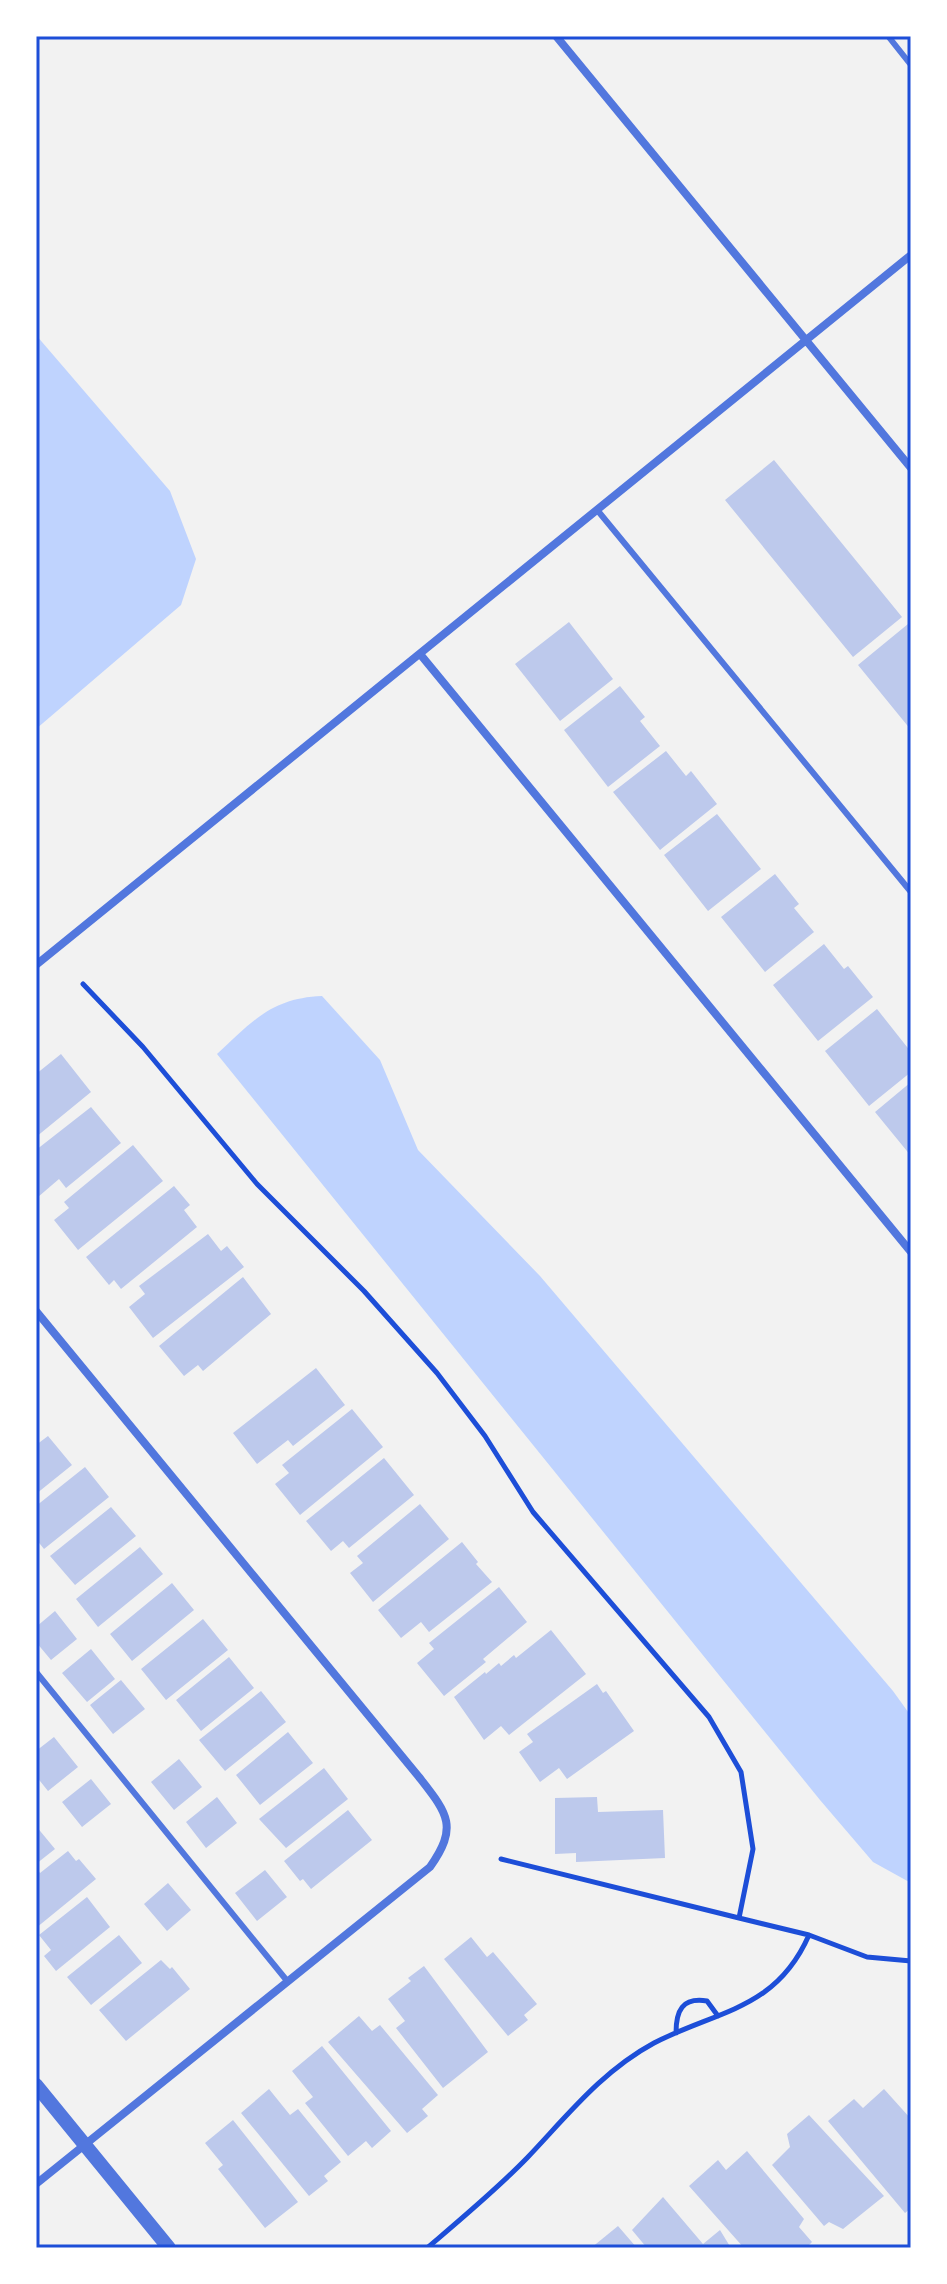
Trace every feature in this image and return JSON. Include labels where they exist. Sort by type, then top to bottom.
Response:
[{"type":"street","points":[[556,36],[911,468]]},
{"type":"street","points":[[36,965],[911,255]]},
{"type":"street","points":[[420,654],[911,1252]]},
{"type":"street","points":[[36,1311],[419,1777],[439,1803],[448,1826],[444,1847],[430,1867],[36,2184]]},
{"type":"street","points":[[36,2085],[169,2248]]},
{"type":"lane","points":[[888,36],[911,65]]},
{"type":"lane","points":[[598,511],[911,892]]},
{"type":"lane","points":[[36,1672],[288,1982]]},
{"type":"path","points":[[83,984],[143,1047],[257,1184],[364,1291],[437,1373],[485,1436],[533,1512],[709,1717],[741,1772],[753,1849],[739,1918]]},
{"type":"path","points":[[501,1859],[809,1935],[867,1957],[911,1961]]},
{"type":"path","points":[[427,2248],[525,2160],[597,2082],[652,2044],[761,1996],[779,1982],[799,1957],[809,1935]]},
{"type":"path","points":[[676,2033],[676,2016],[680,2007],[687,2002],[695,1999],[707,2001],[718,2016]]},
{"type":"water","points":[[36,335],[170,491],[196,559],[181,605],[36,729]]},
{"type":"water","points":[[322,996],[380,1060],[418,1150],[540,1276],[911,1716],[911,1883],[873,1862],[820,1800],[217,1054],[252,1022],[276,1007],[289,1001]]},
{"type":"building","points":[[774,460],[902,617],[853,657],[725,500]]},
{"type":"building","points":[[569,622],[613,679],[560,721],[515,664]]},
{"type":"building","points":[[908,624],[911,628],[911,730],[858,665]]},
{"type":"building","points":[[620,686],[645,717],[640,721],[660,746],[608,787],[564,730]]},
{"type":"building","points":[[666,751],[686,776],[691,771],[717,804],[660,850],[613,792]]},
{"type":"building","points":[[717,814],[761,869],[708,911],[664,855]]},
{"type":"building","points":[[775,874],[799,904],[794,908],[814,932],[765,972],[721,917]]},
{"type":"building","points":[[824,944],[844,969],[848,966],[873,997],[818,1041],[773,985]]},
{"type":"building","points":[[877,1009],[911,1052],[911,1072],[869,1106],[825,1051]]},
{"type":"building","points":[[61,1054],[91,1092],[36,1137],[36,1074]]},
{"type":"building","points":[[911,1082],[911,1156],[875,1112]]},
{"type":"building","points":[[91,1107],[121,1143],[66,1188],[59,1179],[38,1197],[36,1150]]},
{"type":"building","points":[[133,1145],[163,1181],[78,1250],[54,1220],[69,1208],[64,1202]]},
{"type":"building","points":[[174,1186],[190,1205],[184,1210],[197,1227],[121,1289],[114,1280],[109,1285],[86,1257]]},
{"type":"building","points":[[208,1234],[221,1251],[227,1246],[244,1267],[153,1338],[129,1307],[145,1294],[139,1286]]},
{"type":"building","points":[[243,1277],[271,1314],[203,1371],[198,1365],[184,1376],[159,1346]]},
{"type":"building","points":[[316,1368],[345,1405],[293,1446],[288,1440],[257,1464],[233,1433]]},
{"type":"building","points":[[352,1409],[383,1447],[300,1515],[275,1484],[289,1473],[282,1465]]},
{"type":"building","points":[[48,1436],[72,1465],[36,1494],[36,1445]]},
{"type":"building","points":[[384,1458],[414,1495],[349,1548],[343,1541],[331,1551],[306,1521]]},
{"type":"building","points":[[85,1467],[109,1497],[44,1549],[36,1539],[36,1506]]},
{"type":"building","points":[[420,1504],[449,1539],[373,1602],[350,1573],[363,1563],[357,1556]]},
{"type":"building","points":[[111,1507],[136,1536],[75,1585],[50,1556]]},
{"type":"building","points":[[462,1542],[492,1582],[429,1632],[421,1622],[401,1638],[378,1610]]},
{"type":"building","points":[[140,1547],[163,1574],[98,1627],[76,1599]]},
{"type":"building","points":[[172,1583],[194,1610],[132,1661],[110,1634]]},
{"type":"building","points":[[499,1587],[527,1622],[483,1659],[486,1662],[444,1696],[417,1663],[434,1649],[429,1643]]},
{"type":"building","points":[[55,1611],[77,1639],[51,1660],[36,1642],[36,1627]]},
{"type":"building","points":[[203,1619],[228,1650],[166,1700],[141,1669]]},
{"type":"building","points":[[551,1630],[586,1674],[509,1735],[501,1726],[484,1740],[454,1697],[499,1663],[501,1666],[514,1655],[516,1658]]},
{"type":"building","points":[[91,1649],[115,1679],[87,1702],[62,1673]]},
{"type":"building","points":[[229,1657],[254,1688],[201,1731],[176,1700]]},
{"type":"building","points":[[121,1680],[145,1709],[113,1734],[90,1705]]},
{"type":"building","points":[[597,1684],[603,1693],[606,1691],[634,1731],[567,1779],[559,1768],[540,1782],[519,1752],[533,1742],[527,1734]]},
{"type":"building","points":[[261,1691],[286,1722],[225,1771],[199,1740]]},
{"type":"building","points":[[288,1732],[313,1763],[260,1805],[236,1775]]},
{"type":"building","points":[[54,1737],[78,1767],[48,1791],[36,1776],[36,1751]]},
{"type":"building","points":[[179,1759],[202,1787],[174,1810],[151,1782]]},
{"type":"building","points":[[324,1768],[348,1799],[286,1848],[259,1819]]},
{"type":"building","points":[[91,1779],[111,1804],[82,1827],[62,1802]]},
{"type":"building","points":[[217,1797],[237,1823],[206,1848],[186,1822]]},
{"type":"building","points":[[597,1797],[598,1812],[663,1810],[665,1858],[576,1862],[576,1853],[555,1854],[555,1798]]},
{"type":"building","points":[[348,1810],[372,1840],[311,1889],[284,1861]]},
{"type":"building","points":[[36,1826],[55,1849],[36,1864]]},
{"type":"building","points":[[68,1851],[96,1879],[36,1928],[36,1872],[38,1870],[40,1873]]},
{"type":"building","points":[[265,1870],[287,1897],[257,1921],[235,1893]]},
{"type":"building","points":[[168,1883],[191,1910],[167,1931],[144,1904]]},
{"type":"building","points":[[87,1897],[110,1927],[56,1971],[44,1956],[51,1950],[39,1935]]},
{"type":"building","points":[[119,1935],[142,1963],[91,2005],[67,1977]]},
{"type":"building","points":[[471,1937],[487,1957],[493,1952],[537,2004],[524,2015],[528,2020],[508,2036],[444,1959]]},
{"type":"building","points":[[161,1960],[170,1969],[172,1967],[190,1989],[126,2041],[99,2010]]},
{"type":"building","points":[[424,1966],[488,2052],[443,2088],[396,2028],[405,2021],[388,1999]]},
{"type":"building","points":[[359,2016],[372,2031],[380,2025],[438,2095],[422,2109],[428,2116],[407,2133],[328,2042]]},
{"type":"building","points":[[322,2046],[391,2131],[372,2148],[366,2141],[348,2156],[305,2103],[313,2097],[292,2071]]},
{"type":"building","points":[[269,2089],[290,2115],[298,2109],[341,2162],[324,2176],[328,2181],[309,2196],[241,2113]]},
{"type":"building","points":[[884,2089],[911,2119],[911,2208],[905,2213],[828,2121],[854,2099],[863,2108]]},
{"type":"building","points":[[809,2115],[884,2196],[843,2229],[829,2222],[824,2226],[772,2165],[790,2147],[787,2134]]},
{"type":"building","points":[[233,2120],[298,2202],[265,2228],[218,2169],[223,2165],[205,2143]]},
{"type":"building","points":[[747,2151],[804,2219],[799,2227],[812,2242],[806,2248],[744,2248],[689,2186],[718,2160],[726,2170]]},
{"type":"building","points":[[663,2197],[703,2244],[720,2230],[731,2248],[647,2248],[632,2230]]},
{"type":"building","points":[[618,2226],[637,2248],[591,2248]]}]
